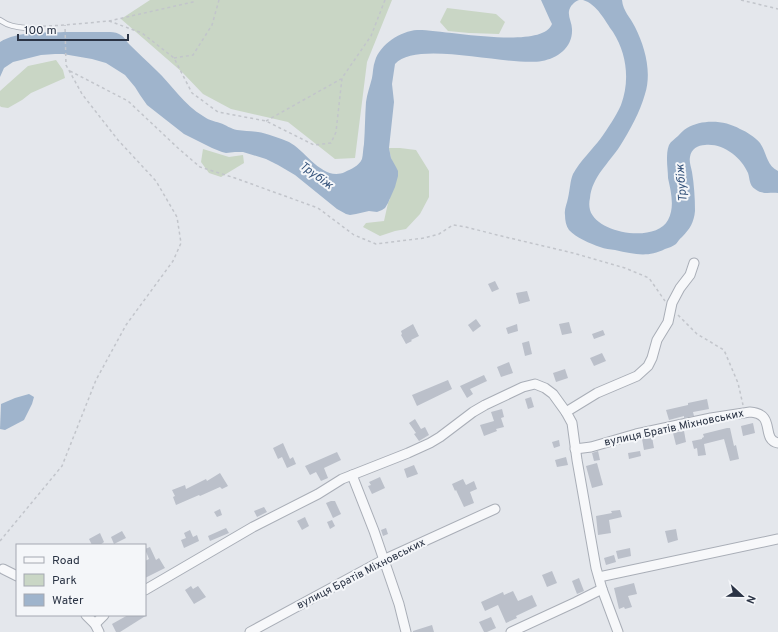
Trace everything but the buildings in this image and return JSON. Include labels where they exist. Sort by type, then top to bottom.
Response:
[{"type":"street","points":[[566,412],[618,383],[636,376],[648,366],[657,340],[668,322],[671,308],[680,288],[690,275],[694,263]]},
{"type":"street","points":[[146,589],[253,527],[318,494],[342,479],[430,443],[485,405],[523,387],[535,384],[545,388],[553,394],[572,423],[591,541],[602,589],[618,632]]},
{"type":"street","name":"вулиця Братів Міхновських","points":[[575,449],[591,447],[621,438],[744,412],[756,412],[763,416],[766,421],[770,438],[778,443]]},
{"type":"street","points":[[352,475],[372,525],[399,604],[406,632]]},
{"type":"street","name":"вулиця Братів Міхновських","points":[[250,632],[383,560],[495,509]]},
{"type":"street","points":[[599,577],[778,539]]},
{"type":"street","points":[[3,569],[16,576]]},
{"type":"street","points":[[511,632],[602,589]]},
{"type":"street","points":[[87,616],[97,628],[103,616]]},
{"type":"lane","points":[[0,20],[12,26],[26,28]]},
{"type":"path","points":[[26,28],[65,26],[109,21],[193,2],[196,0]]},
{"type":"path","points":[[174,58],[193,55],[212,25],[219,0]]},
{"type":"path","points":[[266,121],[342,78],[370,36],[385,0]]},
{"type":"path","points":[[741,0],[778,9]]},
{"type":"path","points":[[109,21],[142,33],[174,58],[192,93],[218,112],[266,121],[314,145],[331,143],[336,132],[342,78]]},
{"type":"path","points":[[0,541],[62,466],[96,380],[126,325],[173,261],[181,243],[177,217],[156,181],[118,140],[82,94],[66,64],[65,26]]},
{"type":"path","points":[[70,71],[128,101],[200,167],[318,208],[354,235],[376,244],[424,238],[439,234],[453,225],[573,253],[625,268],[649,278],[671,308],[697,334],[724,350],[738,383],[744,412]]},
{"type":"green space","points":[[150,0],[392,0],[367,62],[355,158],[335,159],[288,122],[231,109],[203,94],[182,72],[121,19]]},
{"type":"green space","points":[[447,8],[496,14],[505,22],[499,34],[448,31],[440,22]]},
{"type":"green space","points":[[56,60],[63,70],[65,78],[31,93],[8,108],[0,106],[0,91],[28,66]]},
{"type":"green space","points":[[389,148],[416,150],[429,171],[429,197],[420,214],[406,229],[380,236],[363,227],[366,223],[384,221],[390,199],[392,161]]},
{"type":"green space","points":[[203,149],[229,157],[243,155],[244,163],[221,177],[209,173],[201,162]]},
{"type":"water","name":"Трубіж","points":[[541,0],[579,0],[572,4],[569,11],[572,29],[570,41],[563,51],[548,60],[527,62],[464,55],[423,54],[406,57],[395,64],[392,84],[394,102],[389,148],[391,158],[398,171],[398,176],[388,203],[385,208],[377,212],[369,211],[350,215],[346,214],[337,209],[295,175],[266,159],[243,152],[222,152],[184,134],[147,105],[125,75],[106,63],[63,54],[41,55],[13,62],[4,68],[0,77],[0,42],[7,38],[23,34],[39,33],[116,33],[124,37],[190,106],[205,117],[235,129],[274,136],[289,142],[322,169],[329,173],[337,174],[355,167],[362,159],[366,102],[373,67],[381,49],[386,44],[404,33],[417,30],[490,37],[511,38],[530,36],[544,32],[552,24]]},
{"type":"water","name":"Трубіж","points":[[583,0],[622,0],[625,11],[635,27],[642,43],[648,68],[647,86],[638,114],[620,146],[597,177],[591,190],[589,207],[595,218],[603,225],[627,233],[652,232],[661,227],[668,220],[672,205],[667,162],[669,145],[686,129],[693,125],[706,122],[721,122],[734,126],[748,133],[758,141],[771,166],[778,171],[778,193],[760,192],[753,187],[745,167],[731,152],[718,146],[702,145],[693,150],[690,159],[695,196],[694,219],[687,231],[675,245],[652,254],[634,254],[596,246],[572,233],[567,227],[565,211],[573,174],[601,138],[617,113],[626,87],[626,68],[618,40],[597,9]]},
{"type":"water","points":[[29,394],[34,397],[24,420],[5,430],[0,429],[1,404]]}]
